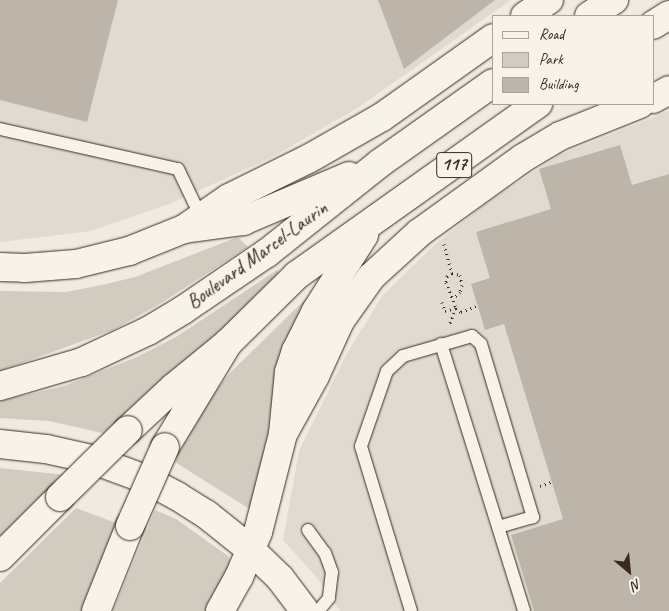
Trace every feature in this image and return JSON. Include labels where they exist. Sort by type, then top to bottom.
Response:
[{"type":"main road","points":[[526,15],[549,0]]},
{"type":"main road","points":[[591,15],[614,0]]},
{"type":"main road","points":[[654,24],[669,14]]},
{"type":"main road","points":[[0,267],[25,268],[76,264],[129,251],[193,223],[229,198],[310,158],[382,117],[492,39]]},
{"type":"main road","name":"Boulevard Marcel-Laurin","points":[[0,386],[82,362],[148,331],[214,290],[267,252],[380,163],[492,84]]},
{"type":"main road","points":[[654,98],[669,90]]},
{"type":"main road","name":"Boulevard Marcel-Laurin","points":[[228,343],[298,275],[537,105]]},
{"type":"main road","points":[[282,434],[315,376],[340,322],[372,277],[404,245],[495,177],[542,146],[567,133],[637,105]]},
{"type":"main road","points":[[193,223],[243,221],[380,163]]},
{"type":"main road","points":[[220,611],[252,550],[264,515],[282,434],[289,372],[296,352],[316,311],[370,225]]},
{"type":"main road","points":[[0,557],[128,430],[173,388],[228,343]]},
{"type":"main road","points":[[96,611],[130,526],[166,447],[228,343]]},
{"type":"main road","points":[[0,444],[46,449],[91,459],[145,479],[206,514],[252,550],[280,578],[305,611]]},
{"type":"lane","points":[[0,128],[178,169],[193,223]]},
{"type":"lane","points":[[411,611],[361,446],[387,371],[403,356],[472,336],[481,344],[534,517],[498,527]]},
{"type":"lane","points":[[441,344],[524,611]]},
{"type":"lane","points":[[308,530],[325,553],[332,572],[330,598],[318,611]]},
{"type":"path","points":[[443,240],[452,273]]},
{"type":"path","points":[[452,273],[446,279],[456,308],[461,312],[478,306]]},
{"type":"path","points":[[452,273],[460,275],[462,285],[460,292],[453,298]]},
{"type":"path","points":[[442,302],[445,311],[456,308]]},
{"type":"path","points":[[539,486],[552,482]]},
{"type":"shaded area","points":[[0,0],[511,0],[356,109],[269,159],[169,204],[91,231],[0,242]]},
{"type":"shaded area","points":[[669,111],[669,611],[340,611],[318,579],[283,540],[299,451],[346,355],[383,295],[432,247],[486,203],[561,154]]},
{"type":"green space","points":[[238,237],[248,247],[158,305],[113,330],[0,371],[0,291],[66,292],[102,285],[135,277]]},
{"type":"green space","points":[[277,270],[281,276],[107,434],[49,421],[0,418],[0,401],[64,386],[137,357],[176,337]]},
{"type":"green space","points":[[321,284],[252,508],[248,508],[175,462],[203,407],[228,375]]},
{"type":"green space","points":[[0,468],[66,475],[0,540]]},
{"type":"green space","points":[[76,508],[124,526],[88,611],[0,611],[0,583]]},
{"type":"green space","points":[[155,510],[176,519],[228,556],[231,562],[212,611],[113,611]]},
{"type":"building","points":[[0,0],[118,0],[87,122],[0,100]]},
{"type":"building","points":[[378,0],[495,0],[404,69]]},
{"type":"building","points":[[620,145],[632,185],[669,174],[669,611],[534,611],[511,535],[563,519],[504,324],[485,330],[471,284],[490,278],[476,232],[551,209],[539,169]]}]
